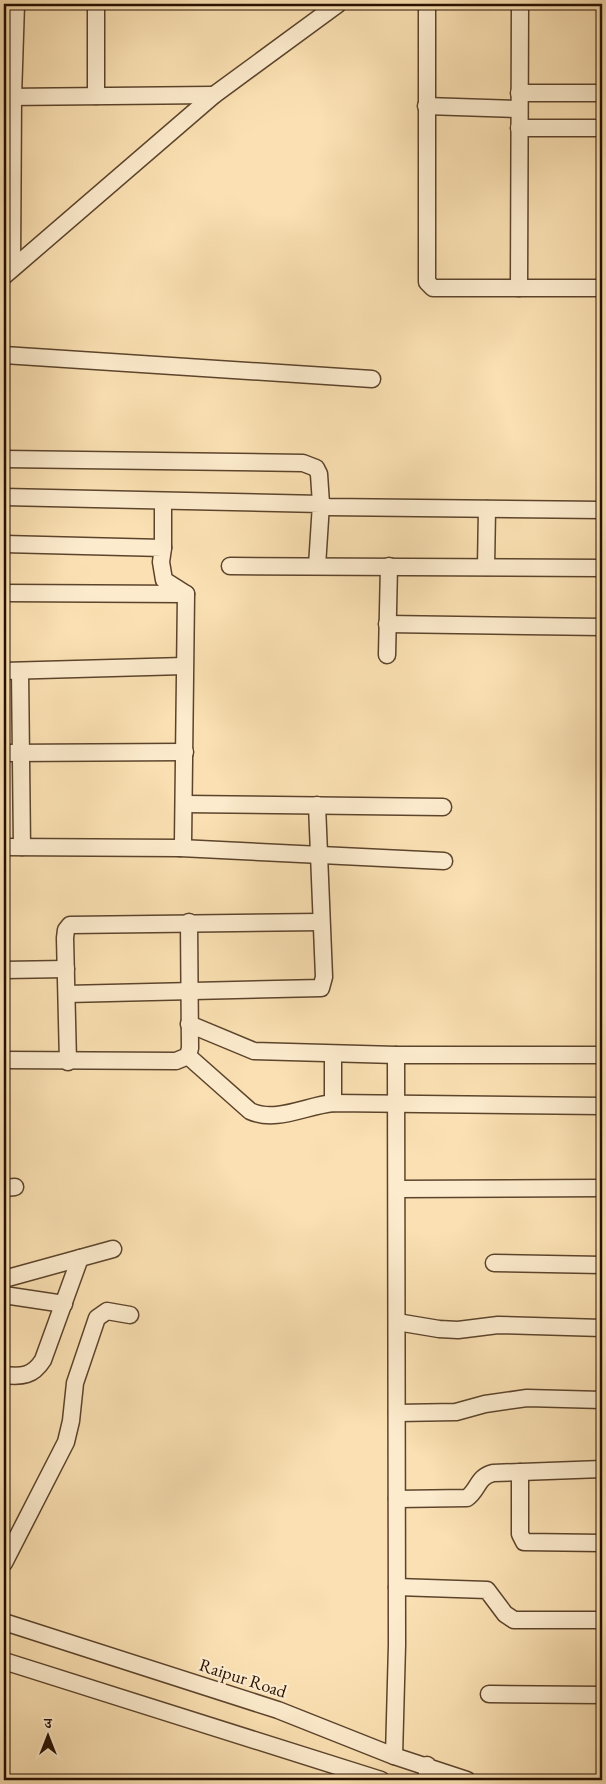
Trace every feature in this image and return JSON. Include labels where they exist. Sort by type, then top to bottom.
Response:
[{"type":"street","points":[[8,272],[8,97],[16,4]]},
{"type":"street","points":[[96,4],[96,96]]},
{"type":"street","points":[[8,272],[214,95],[338,4]]},
{"type":"street","points":[[427,4],[427,282],[433,288],[602,288]]},
{"type":"street","points":[[519,288],[520,4]]},
{"type":"street","points":[[426,106],[519,101],[602,93]]},
{"type":"street","points":[[8,97],[214,95]]},
{"type":"street","points":[[519,128],[602,128]]},
{"type":"street","points":[[4,355],[372,379]]},
{"type":"street","points":[[4,459],[303,464],[316,468],[319,474],[321,504],[317,566]]},
{"type":"street","points":[[4,497],[321,504],[333,508],[602,510]]},
{"type":"street","points":[[163,501],[163,548],[161,562],[164,580],[186,594]]},
{"type":"street","points":[[486,567],[487,509]]},
{"type":"street","points":[[4,544],[163,548]]},
{"type":"street","points":[[230,566],[602,568]]},
{"type":"street","points":[[387,655],[389,566]]},
{"type":"street","points":[[4,593],[186,594]]},
{"type":"street","points":[[180,848],[183,842],[184,804],[186,594]]},
{"type":"street","points":[[388,624],[602,627]]},
{"type":"street","points":[[4,671],[184,666]]},
{"type":"street","points":[[20,670],[22,846]]},
{"type":"street","points":[[4,752],[185,752]]},
{"type":"street","points":[[184,804],[443,807]]},
{"type":"street","points":[[67,994],[321,988],[324,977],[317,805]]},
{"type":"street","points":[[4,847],[180,848],[444,861]]},
{"type":"street","points":[[68,1062],[65,938],[66,930],[70,925],[189,922],[321,922]]},
{"type":"street","points":[[188,1056],[189,922]]},
{"type":"street","points":[[4,970],[66,969]]},
{"type":"street","points":[[189,1024],[254,1051],[396,1055],[602,1055]]},
{"type":"street","points":[[333,1054],[333,1103]]},
{"type":"street","points":[[394,1756],[397,1587],[398,1189],[396,1055]]},
{"type":"street","points":[[4,1060],[68,1062],[176,1061],[188,1056]]},
{"type":"street","points":[[188,1056],[250,1111],[262,1117],[277,1117],[312,1106],[333,1103],[602,1106]]},
{"type":"street","points":[[398,1189],[602,1188]]},
{"type":"street","points":[[4,1279],[113,1249]]},
{"type":"street","points":[[4,1375],[26,1376],[37,1370],[43,1360],[80,1258]]},
{"type":"street","points":[[494,1263],[602,1264]]},
{"type":"street","points":[[4,1295],[64,1304]]},
{"type":"street","points":[[4,1563],[66,1442],[71,1421],[75,1383],[97,1318],[107,1311],[130,1315]]},
{"type":"street","points":[[397,1322],[458,1330],[498,1325],[602,1328]]},
{"type":"street","points":[[397,1413],[456,1412],[494,1402],[527,1398],[602,1400]]},
{"type":"street","points":[[397,1499],[468,1498],[485,1475],[602,1469]]},
{"type":"street","points":[[520,1472],[520,1534],[524,1542],[602,1543]]},
{"type":"street","points":[[397,1587],[487,1590],[505,1614],[514,1620],[602,1620]]},
{"type":"street","name":"Raipur Road","points":[[4,1622],[278,1710],[394,1756],[427,1773],[468,1780]]},
{"type":"street","points":[[4,1661],[381,1780]]},
{"type":"street","points":[[489,1694],[602,1695]]}]
